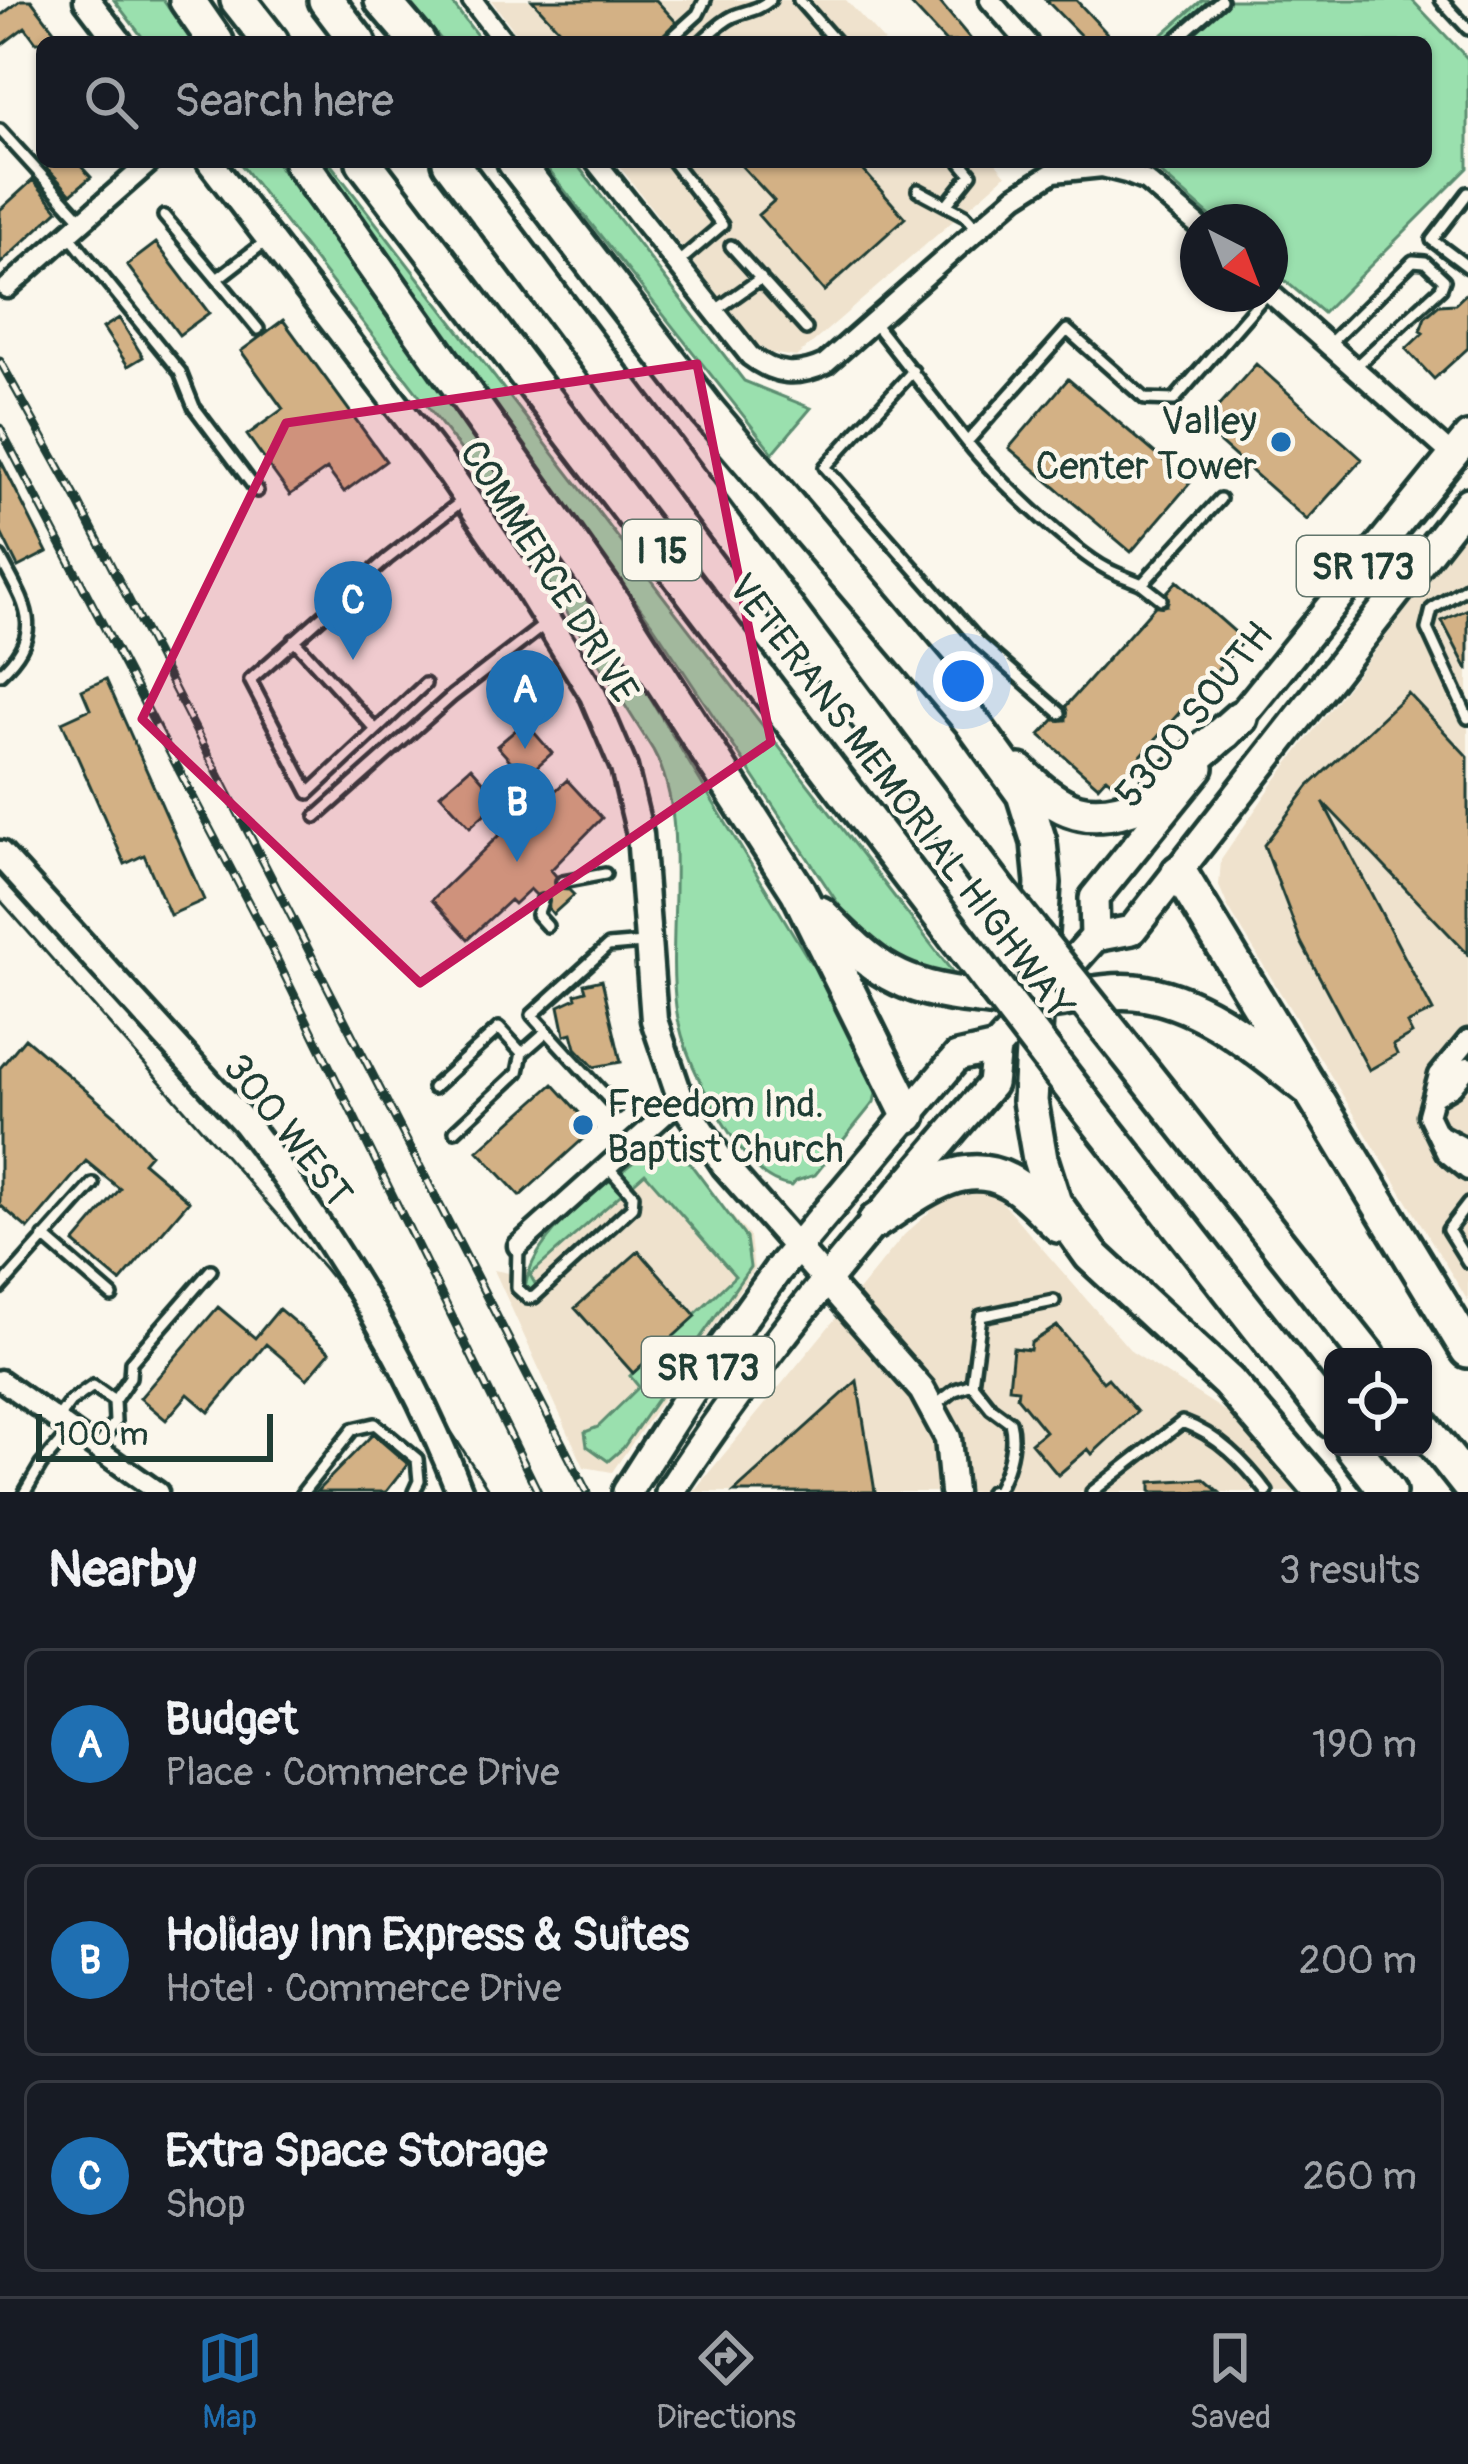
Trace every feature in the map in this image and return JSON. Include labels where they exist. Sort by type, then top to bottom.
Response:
[{"type":"highway","points":[[187,0],[212,36]]},
{"type":"highway","points":[[238,0],[266,36]]},
{"type":"highway","points":[[326,0],[353,36]]},
{"type":"highway","points":[[382,0],[413,36]]},
{"type":"highway","points":[[305,168],[606,593],[798,891],[909,1115]]},
{"type":"highway","name":"VETERANS MEMORIAL HIGHWAY","points":[[369,168],[1085,1105],[1324,1410]]},
{"type":"highway","name":"VETERANS MEMORIAL HIGHWAY","points":[[456,168],[998,890],[1361,1348]]},
{"type":"highway","points":[[520,168],[708,412],[971,721],[1044,796],[1080,815],[1127,810],[1145,802],[1240,718]]},
{"type":"highway","points":[[971,721],[1024,794],[1040,842],[1043,883],[1030,1101],[1054,1203],[1091,1255]]},
{"type":"highway","points":[[1179,872],[1468,1350]]},
{"type":"highway","points":[[798,891],[865,959],[891,977],[937,992],[1036,1003],[1134,992],[1193,1008],[1244,1039],[1311,1090]]},
{"type":"highway","points":[[876,1221],[940,1180],[976,1171],[1009,1181],[1228,1382],[1323,1492]]},
{"type":"highway","points":[[1432,1438],[1468,1484]]},
{"type":"highway","points":[[1360,1456],[1388,1492]]},
{"type":"main road","name":"5300 SOUTH","points":[[1095,937],[1094,898],[1463,454]]},
{"type":"main road","name":"5300 SOUTH","points":[[670,1492],[704,1439],[827,1282],[992,1084],[996,1048],[1095,937],[1132,929],[1468,502]]},
{"type":"main road","name":"5300 SOUTH","points":[[627,1492],[736,1326],[796,1247],[957,1057],[996,1048]]},
{"type":"street","points":[[87,0],[114,36]]},
{"type":"street","points":[[472,0],[499,36]]},
{"type":"street","points":[[989,0],[1022,36]]},
{"type":"street","points":[[7,288],[143,168]]},
{"type":"street","name":"COMMERCE DRIVE","points":[[215,168],[466,497],[593,695],[624,767],[640,834],[654,1020],[681,1100],[725,1166],[933,1407],[948,1438],[954,1492]]},
{"type":"street","points":[[601,168],[750,356],[788,374],[825,364],[1016,196],[1054,172],[1092,168]]},
{"type":"street","points":[[1105,168],[1146,181],[1180,210]]},
{"type":"street","points":[[1288,311],[1463,454]]},
{"type":"street","name":"300 WEST","points":[[0,854],[245,1123],[315,1218],[377,1318],[460,1492]]},
{"type":"street","points":[[1468,1040],[1439,1076],[1428,1115],[1446,1152],[1468,1170]]},
{"type":"street","points":[[1433,1097],[1452,1086],[1468,1067]]},
{"type":"street","points":[[518,1246],[681,1100]]},
{"type":"street","points":[[1438,1134],[1468,1150]]},
{"type":"street","points":[[0,1380],[158,1492]]},
{"type":"lane","points":[[674,36],[698,14],[705,0]]},
{"type":"lane","points":[[708,36],[724,21],[754,13],[770,0]]},
{"type":"lane","points":[[799,0],[831,36]]},
{"type":"lane","points":[[1180,36],[1221,0]]},
{"type":"lane","points":[[1441,0],[1468,29]]},
{"type":"lane","points":[[0,130],[181,372],[194,407],[257,491]]},
{"type":"lane","points":[[675,265],[722,225],[678,168]]},
{"type":"lane","points":[[947,205],[971,174],[966,168]]},
{"type":"lane","points":[[918,190],[947,205],[978,230]]},
{"type":"lane","points":[[1468,194],[1432,240],[1468,267]]},
{"type":"lane","points":[[164,216],[258,328]]},
{"type":"lane","points":[[217,279],[269,239]]},
{"type":"lane","points":[[731,246],[806,328]]},
{"type":"lane","points":[[1328,345],[1413,261],[1425,262],[1444,280],[1441,289],[1354,368]]},
{"type":"lane","points":[[712,313],[760,278]]},
{"type":"lane","points":[[967,442],[1067,330],[1145,399],[1174,400],[1252,312]]},
{"type":"lane","points":[[874,323],[981,460],[1079,549],[1161,599]]},
{"type":"lane","points":[[913,371],[825,467],[980,644],[1060,713]]},
{"type":"lane","points":[[425,685],[309,794],[250,680],[466,497]]},
{"type":"lane","points":[[1142,584],[1220,499]]},
{"type":"lane","points":[[0,557],[23,601],[29,633],[17,658],[0,674]]},
{"type":"lane","points":[[1468,587],[1432,609],[1426,629],[1468,718]]},
{"type":"lane","points":[[316,817],[452,696],[548,622]]},
{"type":"lane","points":[[294,640],[376,730]]},
{"type":"lane","points":[[562,883],[604,874]]},
{"type":"lane","points":[[542,901],[537,916],[547,926]]},
{"type":"lane","points":[[616,1107],[532,1016],[608,946],[648,942]]},
{"type":"lane","points":[[434,1088],[499,1028],[522,1053]]},
{"type":"lane","points":[[455,1131],[518,1072],[522,1053],[547,1031]]},
{"type":"lane","points":[[518,1246],[517,1288],[528,1298],[534,1297],[632,1207],[633,1195],[608,1166]]},
{"type":"lane","points":[[0,1288],[93,1184]]},
{"type":"lane","points":[[1468,1204],[1448,1230],[1468,1262]]},
{"type":"lane","points":[[44,1238],[112,1296]]},
{"type":"lane","points":[[96,1450],[116,1422],[114,1401],[130,1377],[131,1362],[212,1270]]},
{"type":"lane","points":[[990,1492],[997,1490],[1003,1478],[1013,1444],[1012,1426],[973,1384],[981,1316],[1054,1300]]},
{"type":"lane","points":[[933,1407],[955,1390],[973,1384]]},
{"type":"lane","points":[[25,1492],[63,1426],[70,1402],[93,1386],[114,1401]]},
{"type":"lane","points":[[1091,1492],[1182,1422],[1230,1450],[1268,1492]]},
{"type":"lane","points":[[303,1492],[353,1430],[375,1424],[417,1459],[419,1480],[414,1492]]},
{"type":"highlighted area","points":[[697,364],[771,742],[420,983],[142,719],[286,423]]},
{"type":"shaded area","points":[[491,0],[846,0],[879,36],[518,36]]},
{"type":"shaded area","points":[[621,168],[1000,168],[1006,175],[796,357],[769,353],[755,342]]},
{"type":"shaded area","points":[[1468,529],[1468,1301],[1219,886],[1221,860],[1275,781]]},
{"type":"shaded area","points":[[656,1144],[710,1190],[750,1237],[754,1269],[612,1472],[584,1467],[494,1270],[514,1274],[530,1269],[546,1237]]},
{"type":"shaded area","points":[[982,1179],[1132,1352],[1231,1415],[1298,1492],[693,1492],[904,1235],[963,1182]]},
{"type":"green space","points":[[114,0],[163,0],[188,36],[141,36]]},
{"type":"green space","points":[[408,0],[450,0],[477,36],[438,36]]},
{"type":"green space","points":[[1202,0],[1412,0],[1468,59],[1468,168],[1323,313],[1288,283],[1288,204],[1196,204],[1155,168],[1432,168],[1432,36],[1161,36]]},
{"type":"green space","points":[[244,168],[280,168],[557,545],[809,960],[866,1041],[879,1079],[874,1102],[815,1175],[792,1186],[772,1180],[743,1152],[689,1057],[676,1007],[672,809],[653,750],[482,477]]},
{"type":"green space","points":[[315,168],[334,168],[957,978],[898,959],[849,920],[653,625]]},
{"type":"green space","points":[[547,168],[580,168],[744,381],[811,408],[773,453]]},
{"type":"green space","points":[[674,1142],[746,1238],[750,1267],[623,1448],[608,1461],[587,1446],[585,1432],[598,1427],[639,1387],[630,1376],[735,1276],[645,1173],[530,1275],[537,1287],[530,1294],[525,1291],[530,1269],[541,1248],[576,1209],[656,1144]]},
{"type":"building","points":[[21,0],[31,0],[58,36],[36,36],[36,42],[25,27],[0,46],[0,16]]},
{"type":"building","points":[[532,0],[656,0],[676,22],[662,36],[563,34]]},
{"type":"building","points":[[907,0],[938,0],[968,36],[940,36]]},
{"type":"building","points":[[1046,0],[1076,0],[1109,36],[1081,36]]},
{"type":"building","points":[[47,168],[83,168],[91,177],[71,194]]},
{"type":"building","points":[[744,168],[861,168],[905,218],[824,291],[758,215],[774,201]]},
{"type":"building","points":[[33,180],[58,210],[0,264],[0,210]]},
{"type":"building","points":[[156,243],[209,313],[179,335],[127,265]]},
{"type":"building","points":[[1468,292],[1468,348],[1434,379],[1406,349],[1423,333],[1425,317],[1439,305],[1455,304]]},
{"type":"building","points":[[119,318],[143,357],[128,366],[103,328]]},
{"type":"building","points":[[283,320],[386,461],[344,492],[327,469],[290,495],[247,435],[283,409],[241,351]]},
{"type":"building","name":"Valley Center Tower","points":[[1256,364],[1362,459],[1307,520],[1201,426]]},
{"type":"building","points":[[1068,379],[1190,483],[1131,552],[1009,448]]},
{"type":"building","points":[[0,459],[47,552],[18,567],[0,531]]},
{"type":"building","points":[[1177,581],[1244,640],[1115,785],[1106,777],[1098,786],[1040,735],[1054,720],[1066,720],[1066,706],[1155,606],[1167,605],[1167,592]]},
{"type":"building","points":[[1468,609],[1468,671],[1442,621]]},
{"type":"building","points":[[106,679],[204,900],[170,915],[144,855],[125,864],[62,722],[90,709],[82,690]]},
{"type":"building","points":[[1408,693],[1468,757],[1468,954],[1323,802],[1433,1011],[1407,1024],[1412,1034],[1393,1045],[1397,1054],[1369,1070],[1301,942],[1264,845],[1309,786]]},
{"type":"building","points":[[525,722],[552,753],[525,777],[497,746]]},
{"type":"building","points":[[471,767],[500,800],[470,827],[440,794]]},
{"type":"building","points":[[567,780],[602,818],[551,870],[556,889],[574,895],[553,914],[548,894],[536,895],[530,889],[514,904],[510,900],[468,939],[432,900],[527,808],[531,813]]},
{"type":"building","points":[[602,980],[621,1062],[594,1067],[576,1048],[572,1033],[565,1035],[559,1006],[586,991],[584,984]]},
{"type":"building","points":[[25,1038],[117,1117],[150,1154],[143,1162],[189,1201],[120,1282],[74,1243],[120,1189],[86,1161],[28,1229],[0,1205],[0,1068]]},
{"type":"building","points":[[553,1084],[594,1129],[520,1196],[478,1151]]},
{"type":"building","points":[[639,1251],[696,1316],[633,1373],[575,1308]]},
{"type":"building","points":[[218,1307],[255,1338],[279,1309],[330,1352],[307,1379],[266,1344],[209,1412],[188,1394],[166,1420],[140,1398]]},
{"type":"building","points":[[1057,1326],[1103,1382],[1108,1378],[1137,1412],[1092,1454],[1088,1449],[1058,1475],[1031,1443],[1045,1431],[1017,1397],[1018,1389],[1009,1388],[1013,1348],[1030,1350],[1031,1343]]},
{"type":"building","points":[[857,1381],[875,1492],[734,1492]]},
{"type":"building","points":[[373,1434],[408,1464],[386,1492],[316,1492]]},
{"type":"building","points":[[1204,1479],[1219,1492],[1151,1492],[1151,1482]]},
{"type":"tram line","points":[[0,900],[324,1268],[436,1408],[490,1492]]},
{"type":"railway","points":[[0,361],[79,503],[587,1492]]},
{"type":"railway","points":[[0,428],[258,921],[538,1492]]},
{"type":"place","name":"Valley Center Tower","points":[[1281,442]]},
{"type":"place","name":"Extra Space Storage","points":[[353,660]]},
{"type":"place","name":"Budget","points":[[525,749]]},
{"type":"place","name":"Holiday Inn Express & Suites","points":[[517,862]]},
{"type":"place","name":"Freedom Ind. Baptist Church","points":[[583,1125]]}]
